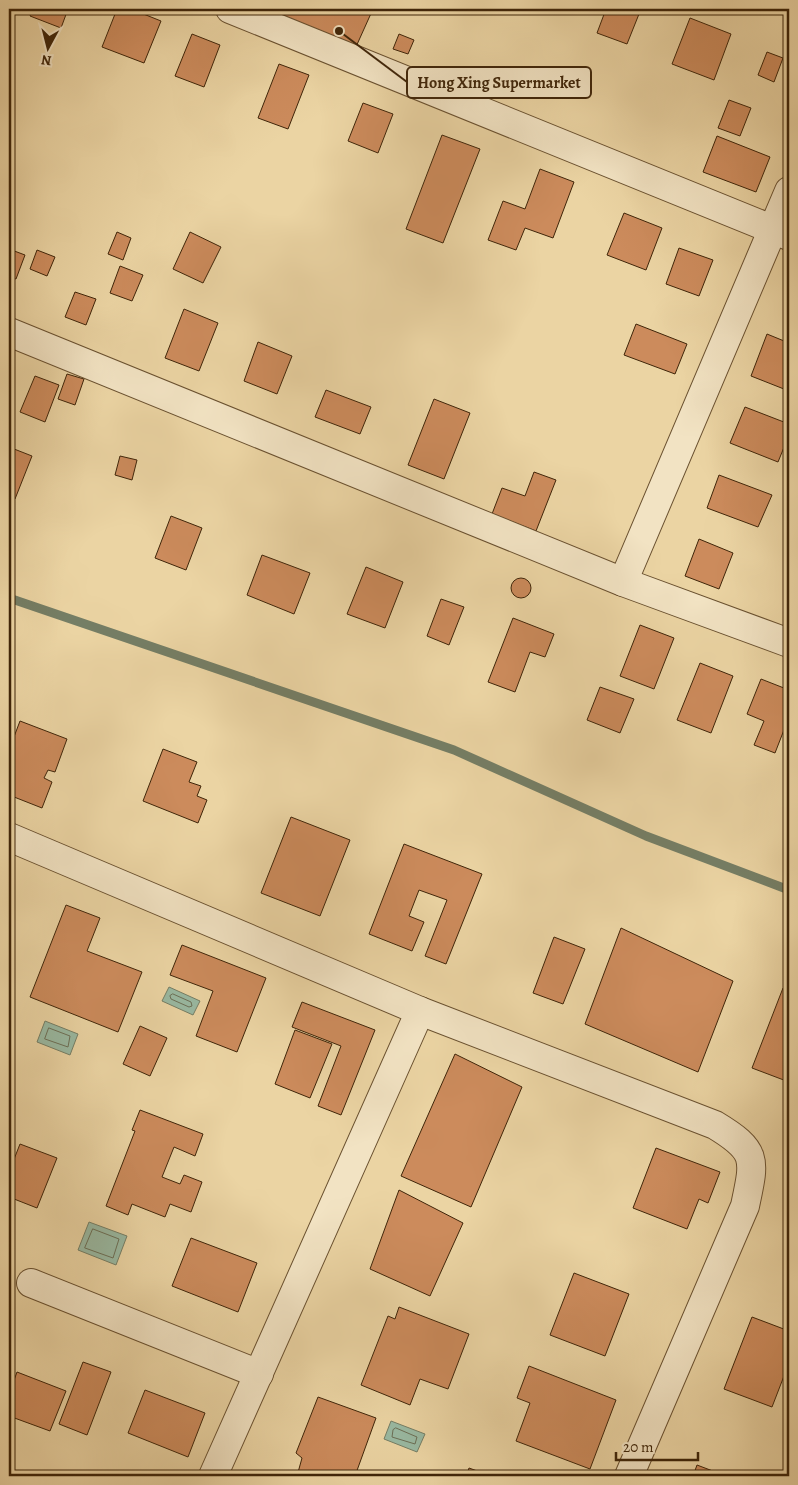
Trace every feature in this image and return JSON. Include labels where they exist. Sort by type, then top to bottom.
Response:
[{"type":"street","points":[[230,9],[781,232]]},
{"type":"street","points":[[623,582],[781,232],[789,191]]},
{"type":"street","points":[[9,332],[623,582],[789,643]]},
{"type":"street","points":[[9,837],[420,1011],[715,1126],[735,1138],[746,1148],[752,1160],[752,1174],[745,1206],[629,1476]]},
{"type":"street","points":[[214,1476],[420,1011]]},
{"type":"street","points":[[30,1283],[259,1374]]},
{"type":"water","points":[[169,987],[200,1001],[193,1015],[162,1001]]},
{"type":"water","points":[[45,1021],[78,1034],[70,1055],[37,1042]]},
{"type":"water","points":[[89,1222],[127,1236],[116,1265],[78,1250]]},
{"type":"water","points":[[391,1421],[425,1434],[417,1452],[384,1439]]},
{"type":"building","points":[[33,9],[68,9],[61,28],[30,16]]},
{"type":"building","points":[[117,9],[131,9],[161,21],[144,63],[102,47]]},
{"type":"building","points":[[278,9],[373,9],[355,49],[276,13]]},
{"type":"building","points":[[606,9],[641,9],[627,44],[597,33]]},
{"type":"building","points":[[690,18],[731,34],[714,80],[672,64]]},
{"type":"building","points":[[192,34],[220,45],[204,87],[175,76]]},
{"type":"building","points":[[399,34],[414,40],[408,54],[393,49]]},
{"type":"building","points":[[767,52],[783,58],[774,82],[758,75]]},
{"type":"building","points":[[279,64],[309,75],[288,129],[258,118]]},
{"type":"building","points":[[729,100],[751,108],[740,136],[718,128]]},
{"type":"building","points":[[363,103],[393,114],[378,153],[348,141]]},
{"type":"building","points":[[442,135],[480,149],[443,243],[406,229]]},
{"type":"building","points":[[717,136],[770,157],[756,192],[703,172]]},
{"type":"building","points":[[540,169],[574,182],[553,238],[525,228],[516,250],[488,240],[503,201],[525,209]]},
{"type":"building","points":[[624,213],[662,228],[646,270],[607,255]]},
{"type":"building","points":[[117,232],[131,238],[123,260],[108,254]]},
{"type":"building","points":[[190,232],[221,247],[203,283],[173,269]]},
{"type":"building","points":[[679,248],[713,260],[699,296],[666,284]]},
{"type":"building","points":[[9,249],[25,255],[16,279],[9,277]]},
{"type":"building","points":[[37,250],[55,257],[47,276],[30,269]]},
{"type":"building","points":[[120,266],[143,275],[132,301],[110,293]]},
{"type":"building","points":[[75,292],[96,299],[86,325],[65,317]]},
{"type":"building","points":[[184,309],[218,323],[199,371],[165,358]]},
{"type":"building","points":[[636,324],[687,344],[675,374],[624,355]]},
{"type":"building","points":[[767,334],[789,343],[789,391],[751,376]]},
{"type":"building","points":[[258,342],[292,356],[277,394],[244,381]]},
{"type":"building","points":[[67,374],[84,379],[75,405],[58,399]]},
{"type":"building","points":[[35,376],[59,385],[45,422],[20,412]]},
{"type":"building","points":[[326,390],[371,407],[360,434],[315,417]]},
{"type":"building","points":[[434,399],[470,413],[444,479],[408,465]]},
{"type":"building","points":[[745,407],[789,424],[789,435],[778,462],[730,443]]},
{"type":"building","points":[[9,447],[32,456],[15,499],[9,497]]},
{"type":"building","points":[[120,456],[137,460],[132,480],[115,475]]},
{"type":"building","points":[[534,472],[556,480],[536,531],[492,514],[502,488],[525,496]]},
{"type":"building","points":[[719,475],[772,495],[758,527],[707,508]]},
{"type":"building","points":[[171,516],[202,528],[186,570],[155,558]]},
{"type":"building","points":[[699,539],[733,553],[719,589],[685,576]]},
{"type":"building","points":[[262,555],[310,573],[294,614],[247,595]]},
{"type":"building","points":[[366,567],[403,582],[385,628],[347,614]]},
{"type":"building","points":[[521,578],[528,581],[531,588],[528,595],[521,598],[514,595],[511,588],[514,581]]},
{"type":"building","points":[[441,599],[464,607],[449,645],[427,636]]},
{"type":"building","points":[[513,618],[554,634],[545,657],[530,652],[515,692],[488,682]]},
{"type":"building","points":[[640,625],[674,638],[654,689],[620,676]]},
{"type":"building","points":[[700,663],[733,676],[711,733],[677,720]]},
{"type":"building","points":[[761,679],[789,690],[789,717],[775,753],[754,745],[764,721],[747,714]]},
{"type":"building","points":[[600,687],[634,699],[620,733],[587,720]]},
{"type":"building","points":[[20,721],[67,739],[55,772],[48,770],[44,778],[52,782],[42,808],[9,795],[9,750]]},
{"type":"building","points":[[163,749],[197,762],[189,782],[201,786],[197,796],[207,800],[198,823],[143,801]]},
{"type":"building","points":[[291,817],[350,840],[320,916],[261,893]]},
{"type":"building","points":[[404,844],[482,874],[446,964],[425,956],[447,900],[419,890],[409,916],[424,922],[412,951],[369,934]]},
{"type":"building","points":[[66,905],[100,918],[87,951],[142,972],[118,1032],[30,997]]},
{"type":"building","points":[[621,928],[733,981],[698,1072],[585,1024]]},
{"type":"building","points":[[554,937],[585,949],[563,1004],[533,993]]},
{"type":"building","points":[[182,945],[266,978],[237,1052],[196,1036],[213,991],[170,975]]},
{"type":"building","points":[[783,988],[789,991],[789,1082],[752,1068]]},
{"type":"building","points":[[302,1002],[375,1030],[341,1115],[318,1106],[341,1046],[292,1027]]},
{"type":"building","points":[[140,1026],[167,1038],[150,1076],[123,1064]]},
{"type":"building","points":[[295,1030],[332,1044],[310,1098],[275,1084]]},
{"type":"building","points":[[455,1054],[522,1087],[471,1207],[401,1176]]},
{"type":"building","points":[[140,1110],[203,1134],[195,1156],[174,1147],[162,1177],[180,1184],[184,1175],[202,1182],[191,1212],[170,1204],[165,1217],[132,1204],[128,1215],[106,1206],[135,1131],[132,1130]]},
{"type":"building","points":[[20,1144],[57,1158],[37,1208],[9,1197],[9,1172]]},
{"type":"building","points":[[656,1148],[720,1172],[708,1203],[699,1199],[687,1229],[633,1208]]},
{"type":"building","points":[[399,1190],[463,1223],[430,1296],[370,1269]]},
{"type":"building","points":[[191,1238],[257,1263],[238,1312],[172,1286]]},
{"type":"building","points":[[574,1273],[629,1294],[605,1356],[550,1335]]},
{"type":"building","points":[[399,1307],[469,1334],[448,1389],[420,1379],[410,1405],[361,1385],[388,1316],[395,1319]]},
{"type":"building","points":[[752,1317],[789,1331],[789,1363],[772,1407],[724,1389]]},
{"type":"building","points":[[83,1362],[111,1372],[87,1435],[59,1424]]},
{"type":"building","points":[[529,1366],[616,1400],[590,1469],[516,1441],[530,1403],[517,1398]]},
{"type":"building","points":[[17,1372],[66,1391],[50,1431],[9,1416],[9,1394]]},
{"type":"building","points":[[145,1390],[205,1413],[188,1457],[128,1433]]},
{"type":"building","points":[[318,1397],[376,1418],[355,1476],[333,1474],[297,1476],[302,1458],[296,1453]]},
{"type":"building","points":[[697,1465],[726,1476],[693,1476]]},
{"type":"building","points":[[469,1468],[491,1476],[466,1476]]},
{"type":"waterway","points":[[9,598],[454,750],[646,836],[789,890]]},
{"type":"place","name":"Hong Xing Supermarket","points":[[339,31]]}]
